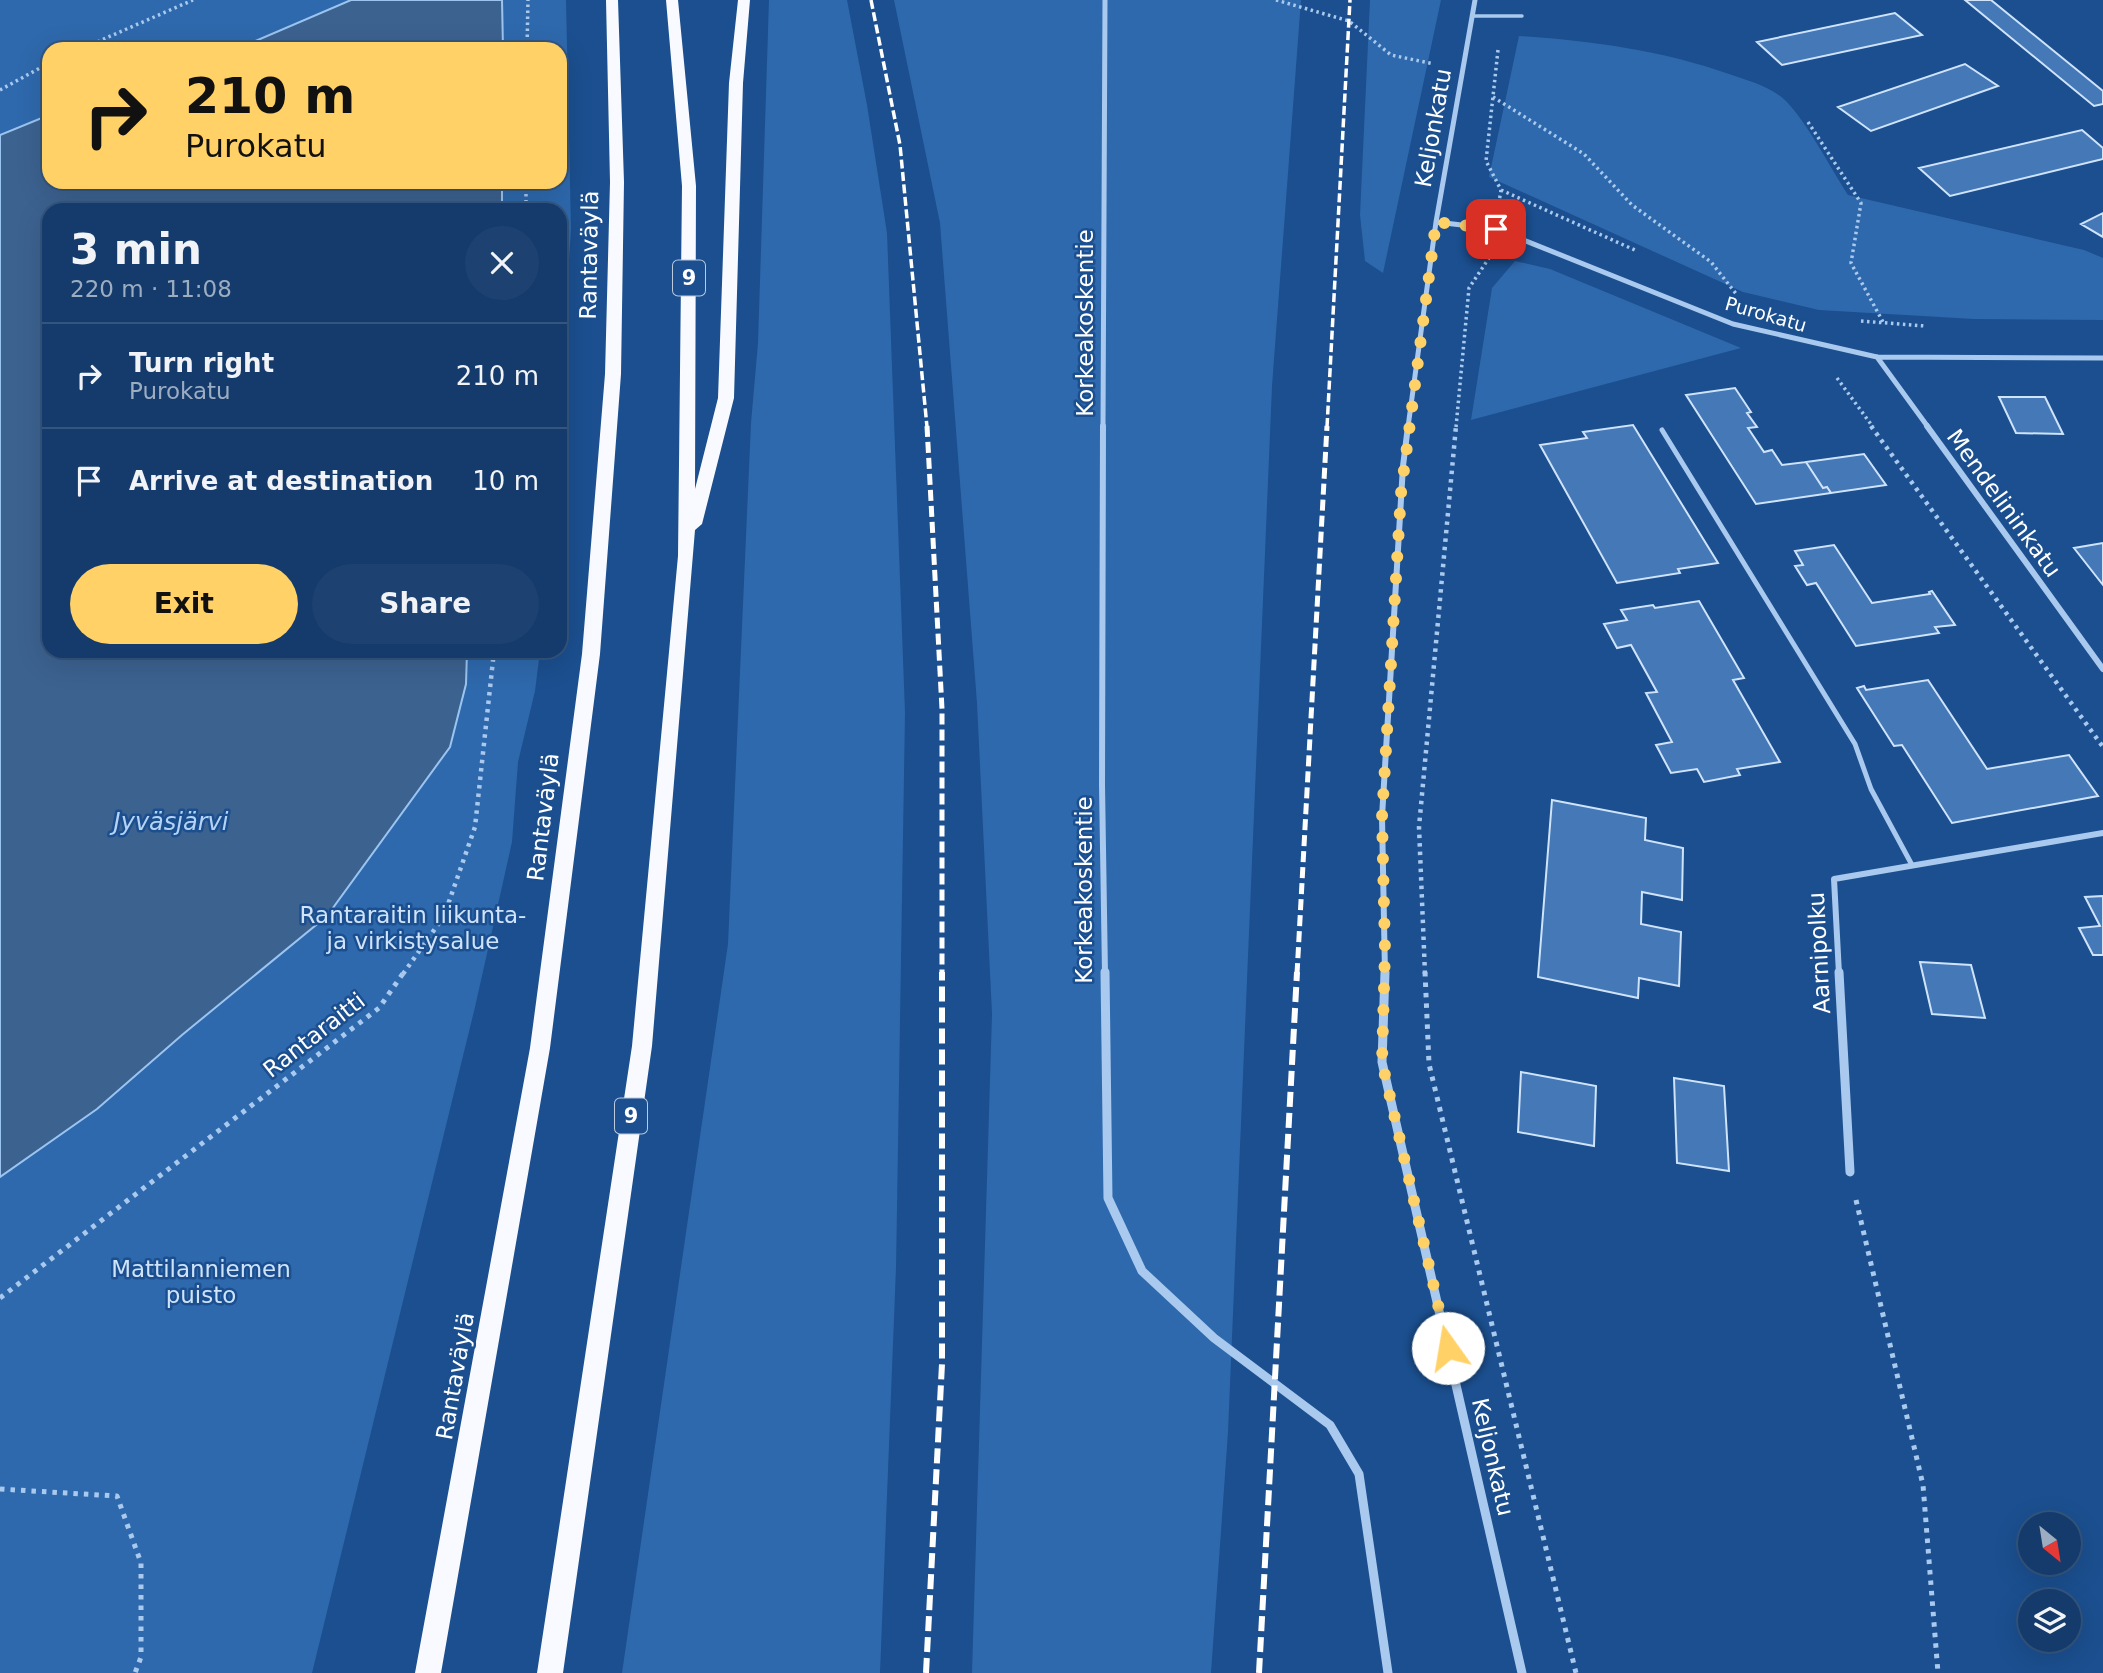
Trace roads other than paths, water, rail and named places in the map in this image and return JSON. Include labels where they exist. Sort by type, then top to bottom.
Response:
[{"type":"highway","points":[[606,0],[614,23]]},
{"type":"highway","name":"Rantaväylä","points":[[428,1673],[540,1048],[591,654],[613,374],[617,182],[612,0]]},
{"type":"highway","name":"9","points":[[550,1673],[642,1046],[686,556],[689,186],[671,0]]},
{"type":"highway","points":[[686,556],[726,398],[736,83],[744,0]]},
{"type":"street","name":"Korkeakoskentie","points":[[1105,0],[1102,785],[1108,1198],[1142,1271],[1214,1338],[1330,1426],[1345,1450],[1359,1474],[1388,1673]]},
{"type":"street","name":"Keljonkatu","points":[[1475,0],[1436,222],[1401,493],[1382,817],[1385,950],[1382,1062],[1522,1673]]},
{"type":"street","name":"Purokatu","points":[[1436,222],[1496,229],[1733,324],[1877,357],[2103,358]]},
{"type":"street","name":"Mendelininkatu","points":[[1877,357],[2103,669]]},
{"type":"street","name":"Aarnipolku","points":[[1850,1172],[1834,879],[2103,833]]},
{"type":"lane","points":[[1472,16],[1522,16]]},
{"type":"lane","points":[[1662,430],[1855,744],[1871,789],[1912,865]]},
{"type":"water","points":[[351,0],[502,0],[503,42],[253,42]]},
{"type":"water","name":"Jyväsjärvi","points":[[42,118],[42,189],[502,189],[502,203],[42,203],[42,658],[467,658],[466,684],[450,747],[327,916],[97,1109],[0,1177],[0,135]]},
{"type":"railway","points":[[871,0],[900,145],[927,427]]},
{"type":"railway","points":[[1327,427],[1350,0]]},
{"type":"railway","points":[[926,1673],[942,1364],[942,709],[927,426]]},
{"type":"railway","points":[[1297,974],[1327,426]]},
{"type":"railway","points":[[1259,1673],[1297,972]]},
{"type":"park label","name":"Rantaraitin liikunta- ja virkistysalue","points":[[413,928]]},
{"type":"park label","name":"Mattilanniemen puisto","points":[[201,1282]]}]
